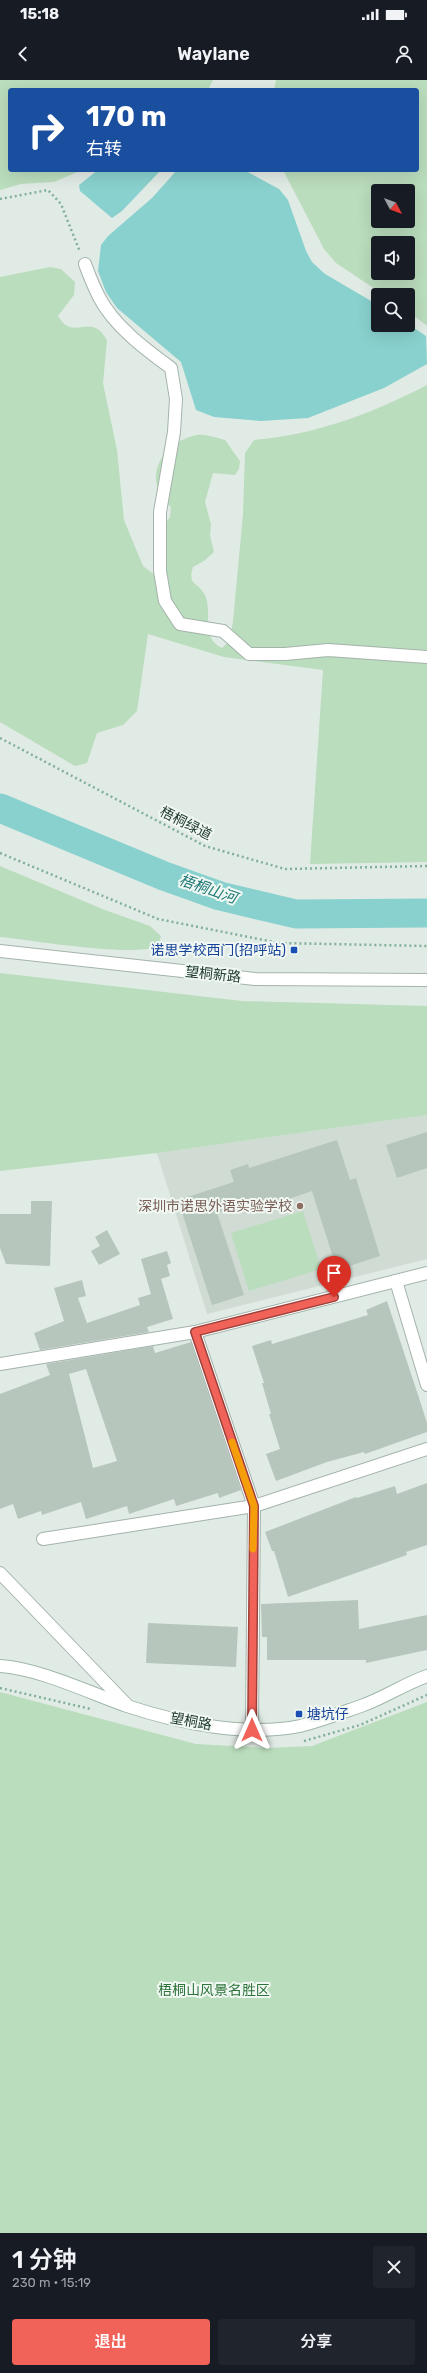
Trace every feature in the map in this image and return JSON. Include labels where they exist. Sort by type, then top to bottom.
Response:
[{"type":"street","points":[[84,264],[100,298],[113,316],[141,346],[171,368],[176,399],[174,432],[160,512],[160,571],[165,601],[180,624],[223,631],[249,654],[285,654],[328,650],[427,657]]},
{"type":"street","name":"望桐新路","points":[[0,951],[255,979],[427,980]]},
{"type":"street","points":[[0,1364],[195,1332],[427,1273]]},
{"type":"street","points":[[396,1281],[427,1385]]},
{"type":"street","points":[[195,1332],[254,1506],[252,1730]]},
{"type":"street","points":[[44,1539],[254,1506],[427,1449]]},
{"type":"street","points":[[0,1573],[128,1706]]},
{"type":"street","name":"望桐路","points":[[0,1666],[10,1666],[128,1706],[197,1724],[252,1730],[300,1726],[363,1705],[427,1676]]},
{"type":"path","points":[[0,199],[48,190],[61,204],[84,264]]},
{"type":"path","name":"梧桐绿道","points":[[0,738],[205,846],[285,869],[427,866]]},
{"type":"path","points":[[0,853],[158,919],[279,943],[427,946]]},
{"type":"shaded area","name":"深圳市诺思外语实验学校","points":[[427,1115],[427,1259],[207,1314],[157,1153]]},
{"type":"green space","points":[[0,80],[213,80],[209,88],[8,88],[8,172],[77,172],[54,182],[21,184],[0,190]]},
{"type":"green space","points":[[276,80],[427,80],[427,326],[415,317],[415,288],[374,288],[336,263],[324,249],[284,172],[419,172],[419,88],[274,88]]},
{"type":"green space","points":[[50,267],[61,269],[75,282],[74,295],[58,316],[63,323],[73,328],[88,326],[94,327],[100,331],[107,340],[103,383],[117,450],[124,520],[143,566],[155,575],[163,527],[170,517],[171,507],[162,496],[157,485],[156,474],[159,464],[173,445],[184,439],[197,435],[211,436],[225,440],[240,461],[239,469],[235,475],[213,473],[205,502],[211,524],[210,535],[214,552],[204,561],[193,567],[191,577],[192,581],[205,595],[211,638],[215,644],[222,648],[229,639],[233,621],[243,514],[245,453],[254,440],[321,428],[386,405],[427,385],[427,862],[310,864],[323,670],[224,657],[148,634],[137,711],[123,725],[97,733],[87,763],[75,766],[0,722],[0,277]]},
{"type":"green space","points":[[0,866],[105,910],[150,926],[161,936],[158,946],[145,949],[106,949],[0,937]]},
{"type":"green space","points":[[0,973],[242,1001],[427,1006],[427,1115],[157,1153],[0,1171]]},
{"type":"green space","points":[[303,1211],[321,1269],[249,1291],[231,1233]]},
{"type":"green space","name":"梧桐山风景名胜区","points":[[0,1692],[196,1744],[268,1748],[312,1746],[427,1702],[427,2233],[0,2233]]},
{"type":"water","points":[[95,172],[159,172],[122,211],[112,218],[80,191],[79,185]]},
{"type":"water","points":[[175,172],[248,172],[279,189],[288,200],[306,251],[312,262],[325,274],[371,301],[371,332],[415,332],[415,329],[426,336],[427,364],[384,388],[308,418],[261,421],[214,417],[196,410],[181,362],[117,308],[106,292],[98,271],[101,245],[108,236],[152,198]]},
{"type":"building","points":[[427,1132],[427,1168],[397,1178],[386,1145]]},
{"type":"building","points":[[337,1140],[350,1180],[356,1178],[380,1256],[337,1270],[312,1191],[245,1214],[242,1205],[217,1213],[244,1295],[212,1305],[178,1200],[234,1182],[230,1170],[248,1164],[249,1168]]},
{"type":"building","points":[[31,1201],[52,1201],[50,1266],[6,1264],[0,1248],[0,1214],[31,1214]]},
{"type":"building","points":[[107,1230],[120,1254],[99,1265],[91,1251],[100,1246],[95,1237]]},
{"type":"building","points":[[167,1251],[171,1263],[167,1265],[170,1276],[161,1279],[173,1319],[147,1327],[149,1332],[40,1350],[34,1333],[64,1321],[54,1288],[82,1280],[86,1296],[78,1298],[87,1323],[140,1305],[138,1298],[151,1294],[141,1259]]},
{"type":"building","points":[[387,1301],[427,1423],[427,1432],[365,1454],[364,1452],[327,1462],[276,1481],[266,1454],[280,1449],[269,1414],[271,1414],[262,1383],[264,1383],[252,1346],[271,1340],[272,1344],[368,1315],[366,1310]]},
{"type":"building","points":[[191,1342],[241,1490],[219,1498],[218,1493],[176,1506],[174,1499],[129,1514],[127,1506],[86,1519],[81,1502],[42,1515],[41,1511],[18,1519],[13,1504],[0,1509],[0,1394],[50,1375],[46,1364],[153,1346],[155,1353]],"holes":[[[86,1369],[117,1461],[93,1468],[69,1374]]]},
{"type":"building","points":[[427,1483],[427,1545],[406,1552],[407,1555],[288,1597],[274,1551],[272,1551],[265,1532],[356,1497],[357,1498],[395,1486],[397,1494]]},
{"type":"building","points":[[358,1600],[359,1629],[427,1615],[427,1650],[366,1663],[366,1660],[267,1660],[267,1637],[262,1637],[261,1604]]},
{"type":"building","points":[[148,1623],[238,1627],[236,1667],[146,1663]]},
{"type":"waterway","name":"梧桐山河","points":[[0,808],[164,876],[220,896],[296,914],[427,913]]},
{"type":"slow traffic","points":[[232,1442],[254,1506],[253,1549]]},
{"type":"place","name":"诺思学校西门(招呼站)","points":[[294,950]]},
{"type":"place","name":"深圳市诺思外语实验学校","points":[[300,1206]]},
{"type":"place","name":"塘坑仔","points":[[299,1714]]},
{"type":"route","points":[[252,1730],[254,1506],[195,1332],[334,1297]]}]
